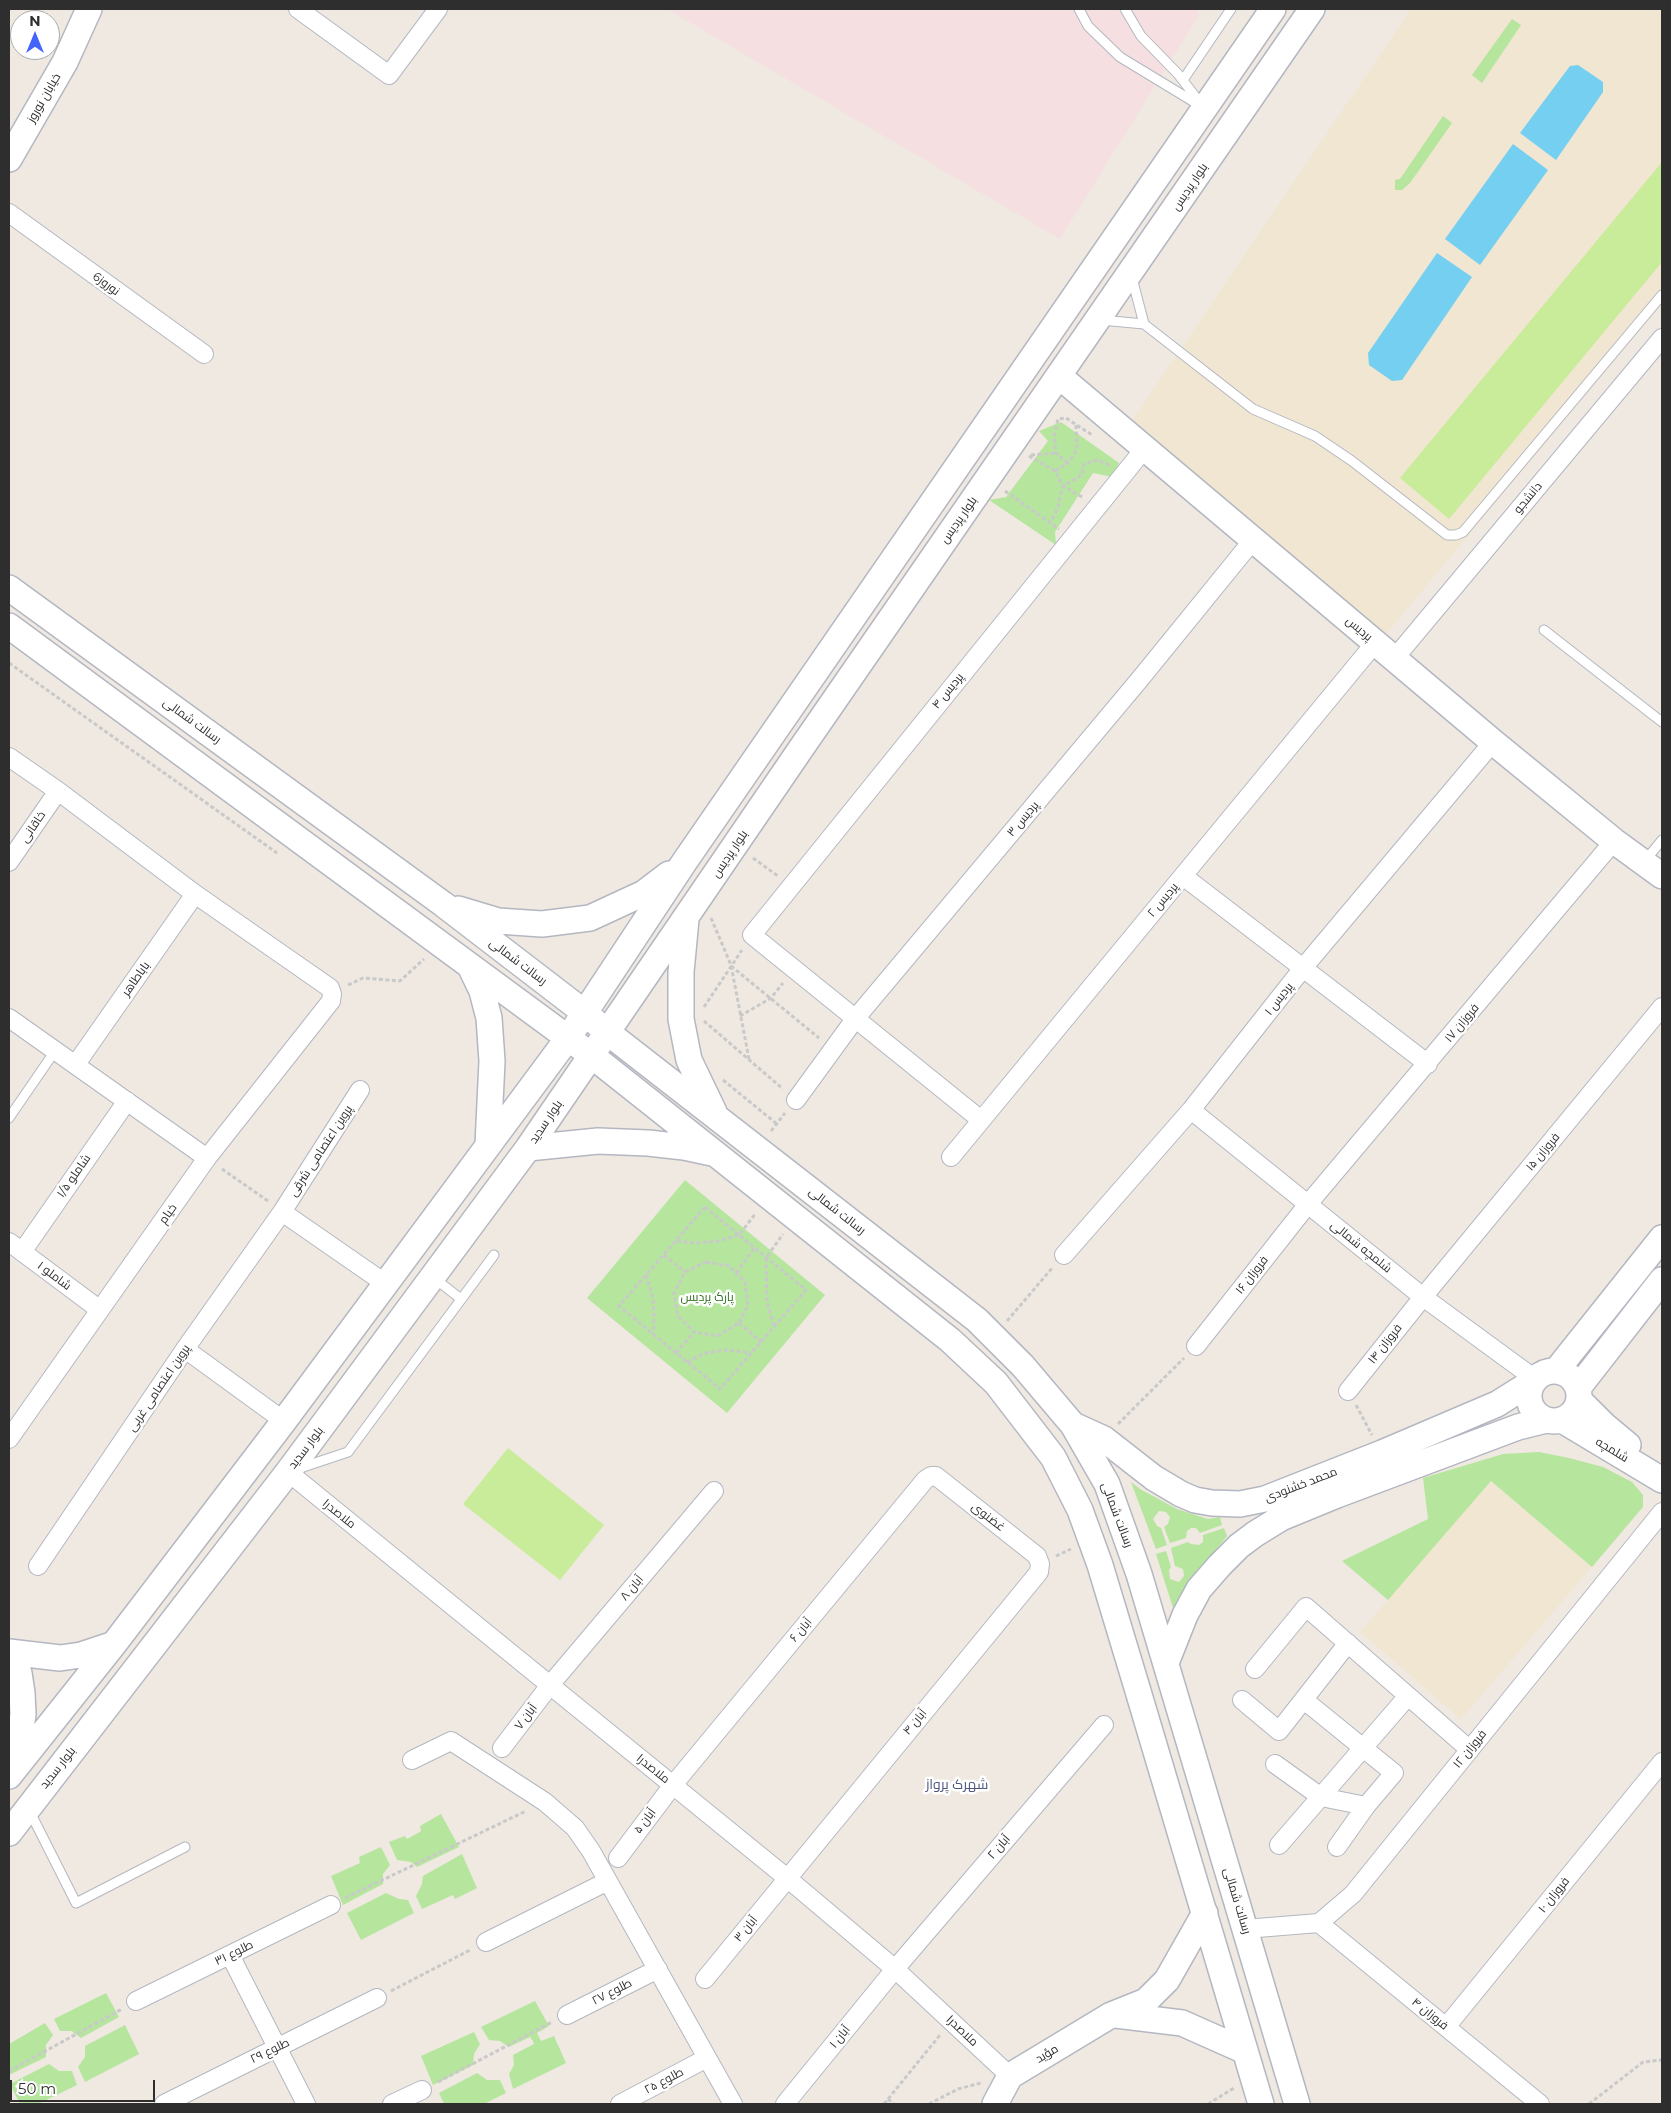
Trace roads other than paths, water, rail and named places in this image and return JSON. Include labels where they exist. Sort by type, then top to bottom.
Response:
[{"type":"main road","name":"خیابان نوروز","points":[[9,158],[65,62],[89,9]]},
{"type":"main road","points":[[12,1772],[114,1644],[284,1421],[568,1038],[685,861],[1273,9]]},
{"type":"main road","name":"بلوار پردیس","points":[[606,1032],[1312,9]]},
{"type":"main road","name":"پردیس","points":[[1059,376],[1493,742],[1614,841],[1653,869]]},
{"type":"main road","name":"رسالت شمالی","points":[[9,588],[442,904],[533,973],[585,1013],[606,1032],[977,1320],[1023,1366],[1073,1425],[1107,1484],[1139,1574],[1297,2104]]},
{"type":"main road","points":[[9,626],[591,1055],[950,1340],[996,1384],[1053,1457],[1080,1510],[1100,1565],[1261,2104]]},
{"type":"main road","points":[[710,826],[736,846]]},
{"type":"main road","points":[[442,904],[498,921],[542,924],[590,918],[644,892],[685,861]]},
{"type":"main road","points":[[686,918],[690,1008],[681,1019],[689,1060],[716,1117]]},
{"type":"main road","points":[[470,966],[482,991],[489,1018],[492,1061],[488,1144]]},
{"type":"main road","points":[[513,998],[533,973]]},
{"type":"main road","name":"بلوار سدید","points":[[9,1833],[288,1472],[528,1148],[606,1032]]},
{"type":"main road","points":[[656,1106],[675,1085]]},
{"type":"main road","points":[[524,1097],[549,1117]]},
{"type":"main road","points":[[528,1148],[598,1141],[648,1143],[684,1147],[718,1154]]},
{"type":"main road","name":"محمد خشنودی","points":[[1073,1425],[1104,1439],[1154,1478],[1195,1500],[1240,1504],[1265,1499],[1382,1453],[1497,1404],[1541,1378],[1662,1238]]},
{"type":"main road","points":[[1662,1280],[1578,1394],[1570,1416],[1554,1420],[1537,1415],[1531,1407],[1528,1397],[1541,1378],[1568,1375],[1578,1394],[1604,1426],[1662,1474]]},
{"type":"main road","name":"محمد خشنودی","points":[[1166,1663],[1185,1615],[1200,1589],[1239,1546],[1255,1534],[1281,1518],[1336,1495],[1518,1427],[1554,1420]]},
{"type":"main road","name":"شلمچه","points":[[1554,1420],[1662,1480]]},
{"type":"main road","points":[[1240,1504],[1235,1518],[1239,1529],[1244,1533],[1255,1534]]},
{"type":"main road","points":[[9,1654],[60,1658],[81,1655],[114,1644]]},
{"type":"main road","points":[[9,1654],[19,1673],[23,1714],[12,1772]]},
{"type":"main road","name":"مؤید","points":[[994,2104],[1010,2076],[1111,2015],[1146,2001],[1167,1980],[1205,1913]]},
{"type":"main road","points":[[1111,2015],[1182,2022],[1245,2051]]},
{"type":"street","points":[[298,9],[389,75],[438,9]]},
{"type":"street","name":"نوروز6","points":[[9,213],[204,354]]},
{"type":"street","name":"دانشجو","points":[[1394,659],[1662,338]]},
{"type":"street","name":"پردیس ۴","points":[[855,1019],[752,935],[1145,448]]},
{"type":"street","name":"پردیس ۳","points":[[796,1100],[855,1019],[1140,679],[1253,540]]},
{"type":"street","name":"پردیس ۲","points":[[951,1157],[1375,643]]},
{"type":"street","name":"پردیس ۱","points":[[1064,1255],[1191,1110],[1303,968],[1493,742]]},
{"type":"street","points":[[9,757],[58,791],[195,894]]},
{"type":"street","name":"خاقانی","points":[[9,862],[58,791]]},
{"type":"street","name":"فروزان ۱۷","points":[[1308,1204],[1428,1064],[1614,841]]},
{"type":"street","points":[[1183,876],[1428,1064]]},
{"type":"street","name":"خیام","points":[[9,1439],[207,1158],[331,1001],[332,994],[330,988],[195,894]]},
{"type":"street","name":"باباطاهر","points":[[76,1064],[195,894]]},
{"type":"street","name":"فروزان ۱۵","points":[[1423,1296],[1662,1007]]},
{"type":"street","points":[[9,1018],[207,1158]]},
{"type":"street","points":[[855,1019],[981,1120]]},
{"type":"street","name":"پروین اعتصامی شرقی","points":[[282,1212],[360,1090]]},
{"type":"street","name":"شاملو ۱/۵","points":[[15,1247],[127,1101]]},
{"type":"street","name":"شلمچه شمالی","points":[[1191,1110],[1423,1296],[1541,1378]]},
{"type":"street","name":"فروزان ۱۶","points":[[1196,1346],[1308,1204]]},
{"type":"street","points":[[282,1212],[386,1284]]},
{"type":"street","name":"پروین اعتصامی غربی","points":[[38,1566],[185,1349],[282,1212]]},
{"type":"street","name":"شاملو ۱","points":[[15,1247],[100,1310]]},
{"type":"street","name":"فروزان ۱۴","points":[[1348,1391],[1423,1296]]},
{"type":"street","points":[[185,1349],[284,1421]]},
{"type":"street","name":"ملاصدرا","points":[[288,1472],[787,1878],[895,1969],[1010,2076]]},
{"type":"street","name":"غضنوی","points":[[930,1476],[936,1476],[1037,1556],[1040,1564]]},
{"type":"street","name":"آبان ۶","points":[[673,1785],[930,1476]]},
{"type":"street","name":"آبان ۸","points":[[550,1685],[714,1491]]},
{"type":"street","name":"فروزان ۱۲","points":[[1319,1923],[1353,1894],[1662,1512]]},
{"type":"street","name":"آبان ۴","points":[[787,1878],[1039,1572],[1040,1564]]},
{"type":"street","points":[[1255,1668],[1306,1607],[1470,1750]]},
{"type":"street","points":[[1242,1700],[1279,1731],[1348,1644]]},
{"type":"street","name":"آبان ۷","points":[[502,1748],[550,1685]]},
{"type":"street","points":[[1279,1845],[1408,1696]]},
{"type":"street","points":[[1304,1700],[1394,1773],[1366,1806],[1336,1847]]},
{"type":"street","name":"آبان ۲","points":[[895,1969],[1104,1725]]},
{"type":"street","points":[[412,1760],[451,1741],[545,1802],[575,1828],[591,1851],[734,2104]]},
{"type":"street","name":"فروزان ۱۰","points":[[1446,2027],[1662,1762]]},
{"type":"street","points":[[1275,1764],[1321,1797],[1366,1806]]},
{"type":"street","name":"آبان ۵","points":[[618,1858],[673,1785]]},
{"type":"street","name":"آبان ۳","points":[[706,1979],[787,1878]]},
{"type":"street","points":[[486,1942],[608,1881]]},
{"type":"street","name":"طلوع ۳۱","points":[[136,2001],[331,1905]]},
{"type":"street","points":[[1245,1929],[1319,1923]]},
{"type":"street","name":"فروزان ۴","points":[[1319,1923],[1540,2104]]},
{"type":"street","points":[[230,1955],[306,2104]]},
{"type":"street","name":"طلوع ۲۷","points":[[567,2015],[658,1969]]},
{"type":"street","name":"آبان ۱","points":[[785,2104],[895,1969]]},
{"type":"street","name":"طلوع ۲۹","points":[[164,2104],[378,1998]]},
{"type":"street","name":"طلوع ۲۵","points":[[620,2104],[707,2058]]},
{"type":"street","points":[[392,2104],[422,2090]]},
{"type":"lane","points":[[1079,9],[1088,26],[1120,56],[1204,108]]},
{"type":"lane","points":[[1125,9],[1141,36],[1182,80],[1204,108]]},
{"type":"lane","points":[[1182,80],[1230,10]]},
{"type":"lane","points":[[1131,273],[1144,324]]},
{"type":"lane","points":[[1098,320],[1144,324],[1253,409],[1315,436],[1352,461],[1448,535],[1456,535],[1463,532],[1662,295]]},
{"type":"lane","points":[[1544,630],[1662,722]]},
{"type":"lane","points":[[1653,869],[1662,840]]},
{"type":"lane","points":[[9,1118],[55,1051]]},
{"type":"lane","points":[[288,1472],[348,1452],[494,1255]]},
{"type":"lane","points":[[432,1277],[461,1299]]},
{"type":"lane","points":[[28,1808],[76,1903],[185,1847]]},
{"type":"water","points":[[1578,65],[1603,82],[1603,92],[1556,160],[1520,133],[1570,66]]},
{"type":"water","points":[[1513,144],[1548,170],[1480,265],[1445,239]]},
{"type":"water","points":[[1437,253],[1472,277],[1402,380],[1392,381],[1369,365],[1368,353]]},
{"type":"district","name":"شهرک پرواز","points":[[957,1785]]},
{"type":"park label","name":"پارک پردیس","points":[[707,1297]]}]
